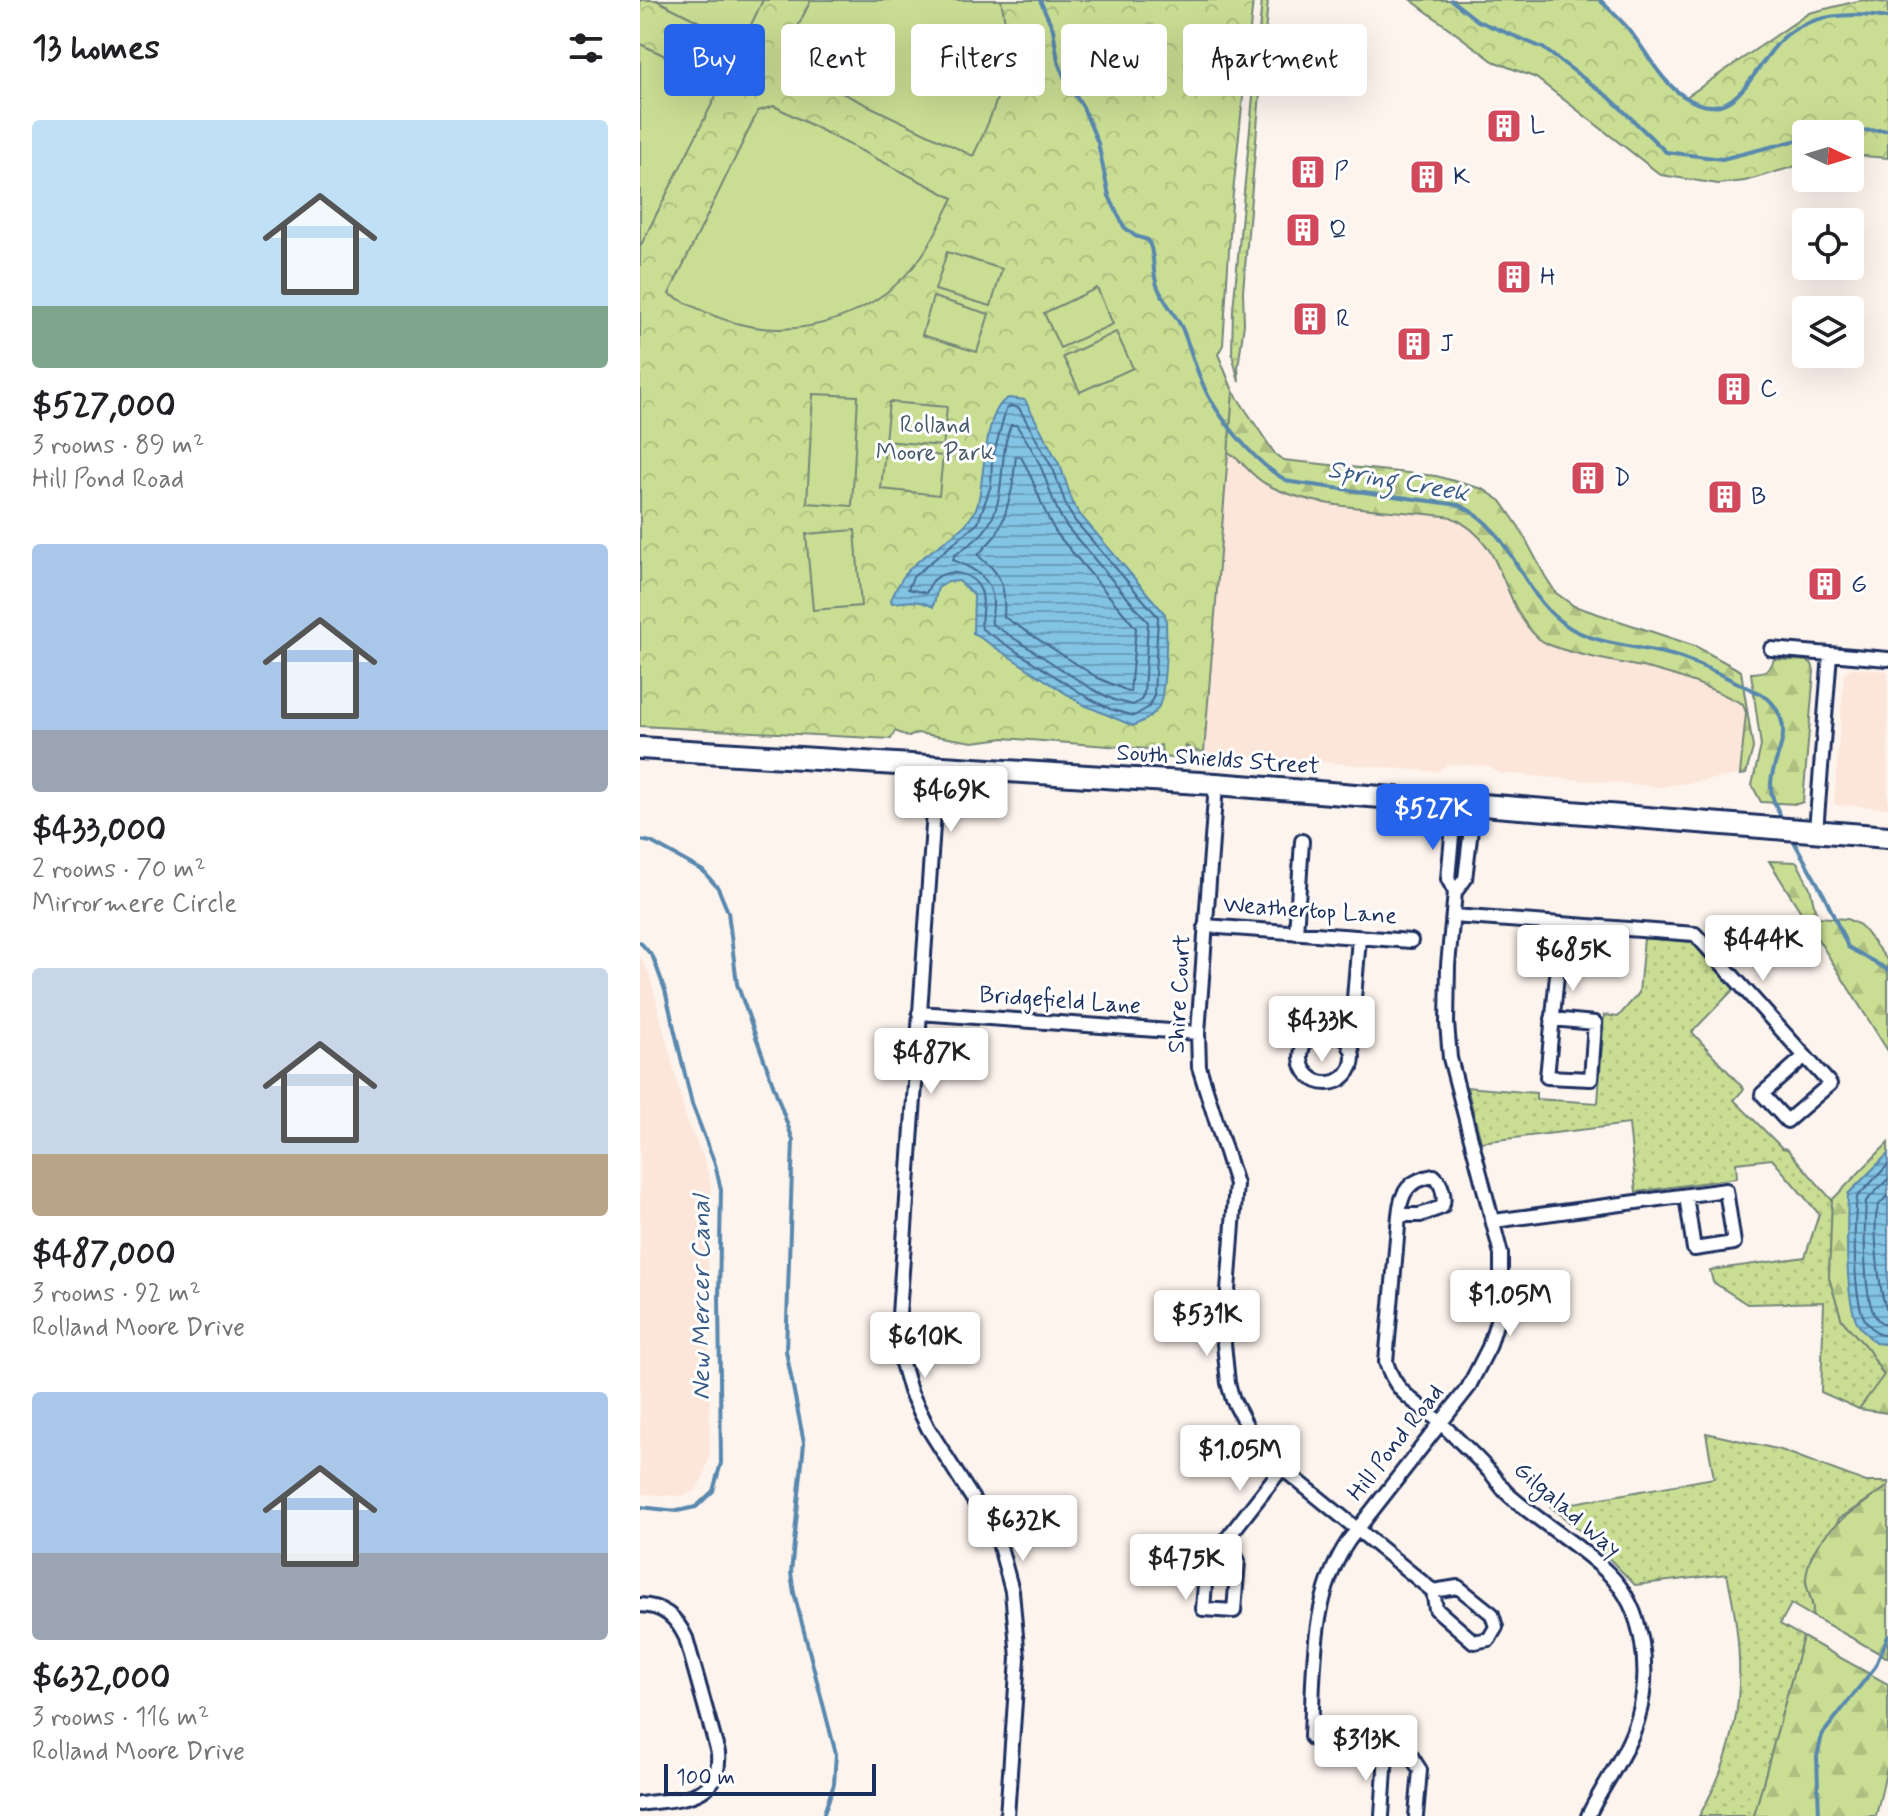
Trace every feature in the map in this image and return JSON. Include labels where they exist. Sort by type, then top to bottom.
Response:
[{"type":"main road","name":"South Shields Street","points":[[640,748],[1216,784],[1888,837]]},
{"type":"street","points":[[1771,649],[1888,659]]},
{"type":"street","points":[[1808,831],[1830,654]]},
{"type":"street","points":[[937,768],[898,1329],[902,1363],[910,1391],[928,1428],[998,1539],[1012,1591],[1018,1658],[1007,1816]]},
{"type":"street","name":"Shire Court","points":[[1216,784],[1198,1033],[1199,1067],[1236,1184],[1224,1344],[1228,1383],[1255,1442],[1282,1468],[1433,1591],[1436,1609],[1474,1642],[1489,1639],[1496,1627],[1492,1614],[1458,1587],[1433,1591]]},
{"type":"street","name":"Hill Pond Road","points":[[1455,892],[1448,879],[1464,804]]},
{"type":"street","name":"Hill Pond Road","points":[[1386,1753],[1320,1745],[1311,1737],[1322,1598],[1335,1563],[1358,1528],[1479,1370],[1497,1321],[1502,1268],[1494,1221],[1450,1058],[1447,991],[1455,892],[1465,879],[1464,804]]},
{"type":"street","points":[[1296,933],[1302,841]]},
{"type":"street","points":[[1453,916],[1695,934],[1805,1056],[1830,1084],[1787,1121],[1762,1094],[1805,1056]]},
{"type":"street","points":[[1552,1019],[1595,1023],[1591,1079],[1547,1077],[1552,1019],[1562,924]]},
{"type":"street","name":"Weathertop Lane","points":[[1205,926],[1411,941]]},
{"type":"street","points":[[1350,1047],[1340,1034],[1316,1033],[1305,1046],[1303,1063],[1309,1077],[1327,1084],[1343,1078],[1350,1065],[1359,938]]},
{"type":"street","name":"Bridgefield Lane","points":[[919,1013],[1198,1033]]},
{"type":"street","points":[[1494,1221],[1726,1190],[1734,1243],[1694,1249],[1686,1196]]},
{"type":"street","name":"Gilgalad Way","points":[[1399,1215],[1386,1362],[1392,1381],[1441,1422],[1508,1494],[1610,1575],[1630,1607],[1643,1649],[1643,1697],[1630,1738],[1588,1816]]},
{"type":"street","points":[[1226,1540],[1238,1561],[1234,1611],[1203,1609],[1207,1559],[1226,1540],[1282,1468]]},
{"type":"street","points":[[640,1605],[665,1611],[678,1622],[686,1638],[718,1753],[719,1770],[712,1784],[697,1794],[640,1804]]},
{"type":"street","points":[[1382,1816],[1386,1753],[1411,1756],[1420,1770],[1416,1816]]},
{"type":"shaded area","points":[[1228,452],[1239,458],[1253,476],[1289,495],[1321,502],[1451,517],[1470,525],[1492,552],[1524,623],[1541,641],[1685,678],[1743,704],[1746,713],[1740,775],[1661,787],[1499,773],[1488,766],[1447,764],[1438,772],[1204,752]]},
{"type":"shaded area","points":[[1853,668],[1888,671],[1888,808],[1834,803],[1844,675]]},
{"type":"shaded area","points":[[640,957],[650,975],[687,1122],[704,1158],[711,1185],[708,1237],[710,1454],[695,1491],[682,1496],[640,1494]]},
{"type":"green space","name":"Rolland Moore Park","points":[[640,0],[1253,0],[1251,24],[1183,24],[1183,96],[1243,96],[1232,203],[1223,345],[1218,354],[1233,391],[1204,752],[1186,746],[1185,759],[1162,757],[1161,745],[1147,749],[1004,738],[973,742],[917,733],[909,737],[895,731],[891,739],[640,726]]},
{"type":"green space","points":[[656,0],[763,0],[751,24],[703,24]]},
{"type":"green space","points":[[811,0],[1001,0],[1005,24],[911,24],[911,96],[998,96],[973,156],[848,96],[895,96],[895,24],[799,24]]},
{"type":"green space","points":[[1262,0],[1268,0],[1266,24],[1260,24]]},
{"type":"green space","points":[[1411,0],[1600,0],[1626,25],[1667,83],[1686,97],[1809,13],[1862,0],[1888,3],[1888,158],[1864,156],[1864,120],[1792,120],[1792,167],[1745,181],[1718,184],[1661,175],[1536,78],[1493,61]]},
{"type":"green space","points":[[640,44],[664,55],[664,96],[716,96],[640,247]]},
{"type":"green space","points":[[1253,96],[1260,96],[1243,291],[1244,324],[1239,382],[1232,354],[1233,310]]},
{"type":"green space","points":[[774,106],[953,198],[921,257],[884,294],[839,318],[788,329],[736,323],[669,294],[758,111]]},
{"type":"green space","points":[[947,252],[1002,269],[991,306],[935,290]]},
{"type":"green space","points":[[1097,288],[1113,324],[1060,348],[1044,313]]},
{"type":"green space","points":[[933,297],[989,314],[977,352],[922,335]]},
{"type":"green space","points":[[1116,332],[1133,368],[1080,392],[1063,357]]},
{"type":"green space","points":[[1233,391],[1275,454],[1283,460],[1436,476],[1483,489],[1501,501],[1556,593],[1574,606],[1695,646],[1741,671],[1753,748],[1746,774],[1740,775],[1746,713],[1743,704],[1675,676],[1574,653],[1538,638],[1525,623],[1483,541],[1451,517],[1331,504],[1286,493],[1261,481],[1228,452]]},
{"type":"green space","points":[[813,394],[858,396],[852,506],[807,503]]},
{"type":"green space","points":[[889,402],[947,407],[943,446],[885,441]]},
{"type":"green space","points":[[885,450],[943,456],[939,495],[881,489]]},
{"type":"green space","points":[[855,530],[861,606],[813,610],[806,534]]},
{"type":"green space","points":[[1774,659],[1808,661],[1814,671],[1803,802],[1797,804],[1761,802],[1752,785],[1761,746],[1751,673],[1771,667]]},
{"type":"green space","points":[[1769,861],[1797,862],[1810,888],[1817,917],[1847,919],[1860,925],[1888,961],[1888,1051]]},
{"type":"green space","points":[[1644,938],[1694,942],[1734,989],[1692,1032],[1744,1089],[1734,1100],[1782,1148],[1787,1149],[1832,1200],[1829,1278],[1842,1320],[1868,1349],[1884,1376],[1859,1409],[1821,1392],[1824,1302],[1747,1304],[1713,1282],[1710,1270],[1805,1257],[1819,1214],[1772,1159],[1736,1163],[1737,1178],[1636,1192],[1629,1124],[1481,1142],[1467,1087],[1536,1093],[1536,1099],[1598,1103],[1604,1015],[1618,1017],[1639,993]]},
{"type":"green space","points":[[1888,1143],[1888,1154],[1848,1194],[1875,1343],[1888,1344],[1888,1413],[1859,1409],[1884,1375],[1868,1349],[1842,1320],[1829,1278],[1832,1200]]},
{"type":"green space","points":[[1706,1433],[1781,1450],[1866,1482],[1888,1482],[1888,1486],[1839,1519],[1806,1583],[1814,1610],[1812,1616],[1791,1604],[1780,1624],[1803,1637],[1754,1816],[1699,1816],[1726,1757],[1738,1698],[1738,1638],[1727,1574],[1635,1585],[1589,1538],[1551,1507],[1714,1478]]},
{"type":"green space","points":[[1888,1486],[1888,1658],[1812,1616],[1813,1607],[1806,1579],[1809,1563],[1825,1536]]},
{"type":"green space","points":[[1803,1637],[1888,1684],[1888,1764],[1876,1816],[1754,1816]]},
{"type":"water","points":[[1009,398],[1025,400],[1061,468],[1074,506],[1165,614],[1165,661],[1159,706],[1148,718],[1133,726],[1082,704],[973,633],[974,595],[959,581],[948,582],[938,588],[933,607],[908,601],[892,603],[900,583],[914,564],[955,534],[972,516],[980,495],[986,446],[994,415],[1000,404]]},
{"type":"water","points":[[1888,1154],[1888,1344],[1875,1343],[1858,1324],[1850,1298],[1847,1242],[1848,1194]]},
{"type":"waterway","name":"Spring Creek","points":[[1040,0],[1053,29],[1058,61],[1065,79],[1083,107],[1098,143],[1109,196],[1124,227],[1135,236],[1148,240],[1158,288],[1183,330],[1206,391],[1225,422],[1246,446],[1268,468],[1291,482],[1459,505],[1478,516],[1493,531],[1540,600],[1554,616],[1572,629],[1611,643],[1678,657],[1764,696],[1775,707],[1783,727],[1771,788],[1784,823]]},
{"type":"waterway","points":[[1451,0],[1478,21],[1543,48],[1610,98],[1666,152],[1722,159],[1792,142]]},
{"type":"waterway","name":"New Mercer Canal","points":[[1600,0],[1626,26],[1667,82],[1685,97],[1703,105],[1718,106],[1742,90],[1782,39],[1793,30],[1832,16],[1888,18]]},
{"type":"waterway","points":[[1864,130],[1888,130]]},
{"type":"waterway","name":"Spring Creek","points":[[1792,838],[1848,947],[1888,970]]},
{"type":"waterway","points":[[640,840],[651,842],[703,871],[718,888],[728,912],[737,984],[793,1140],[786,1351],[804,1443],[791,1573],[836,1754],[834,1784],[823,1816]]},
{"type":"waterway","name":"New Mercer Canal","points":[[640,942],[653,957],[665,990],[692,1104],[715,1164],[721,1190],[721,1463],[713,1491],[696,1507],[677,1511],[640,1507]]},
{"type":"waterway","name":"Spring Creek","points":[[1819,1816],[1817,1757],[1822,1735],[1875,1667],[1888,1636]]},
{"type":"place","name":"L","points":[[1504,126]]},
{"type":"place","name":"P","points":[[1308,172]]},
{"type":"place","name":"K","points":[[1427,177]]},
{"type":"place","name":"Q","points":[[1303,230]]},
{"type":"place","name":"H","points":[[1514,277]]},
{"type":"place","name":"R","points":[[1310,319]]},
{"type":"place","name":"J","points":[[1414,344]]},
{"type":"place","name":"C","points":[[1734,389]]},
{"type":"place","name":"D","points":[[1588,478]]},
{"type":"place","name":"B","points":[[1725,497]]},
{"type":"place","name":"G","points":[[1825,584]]}]
